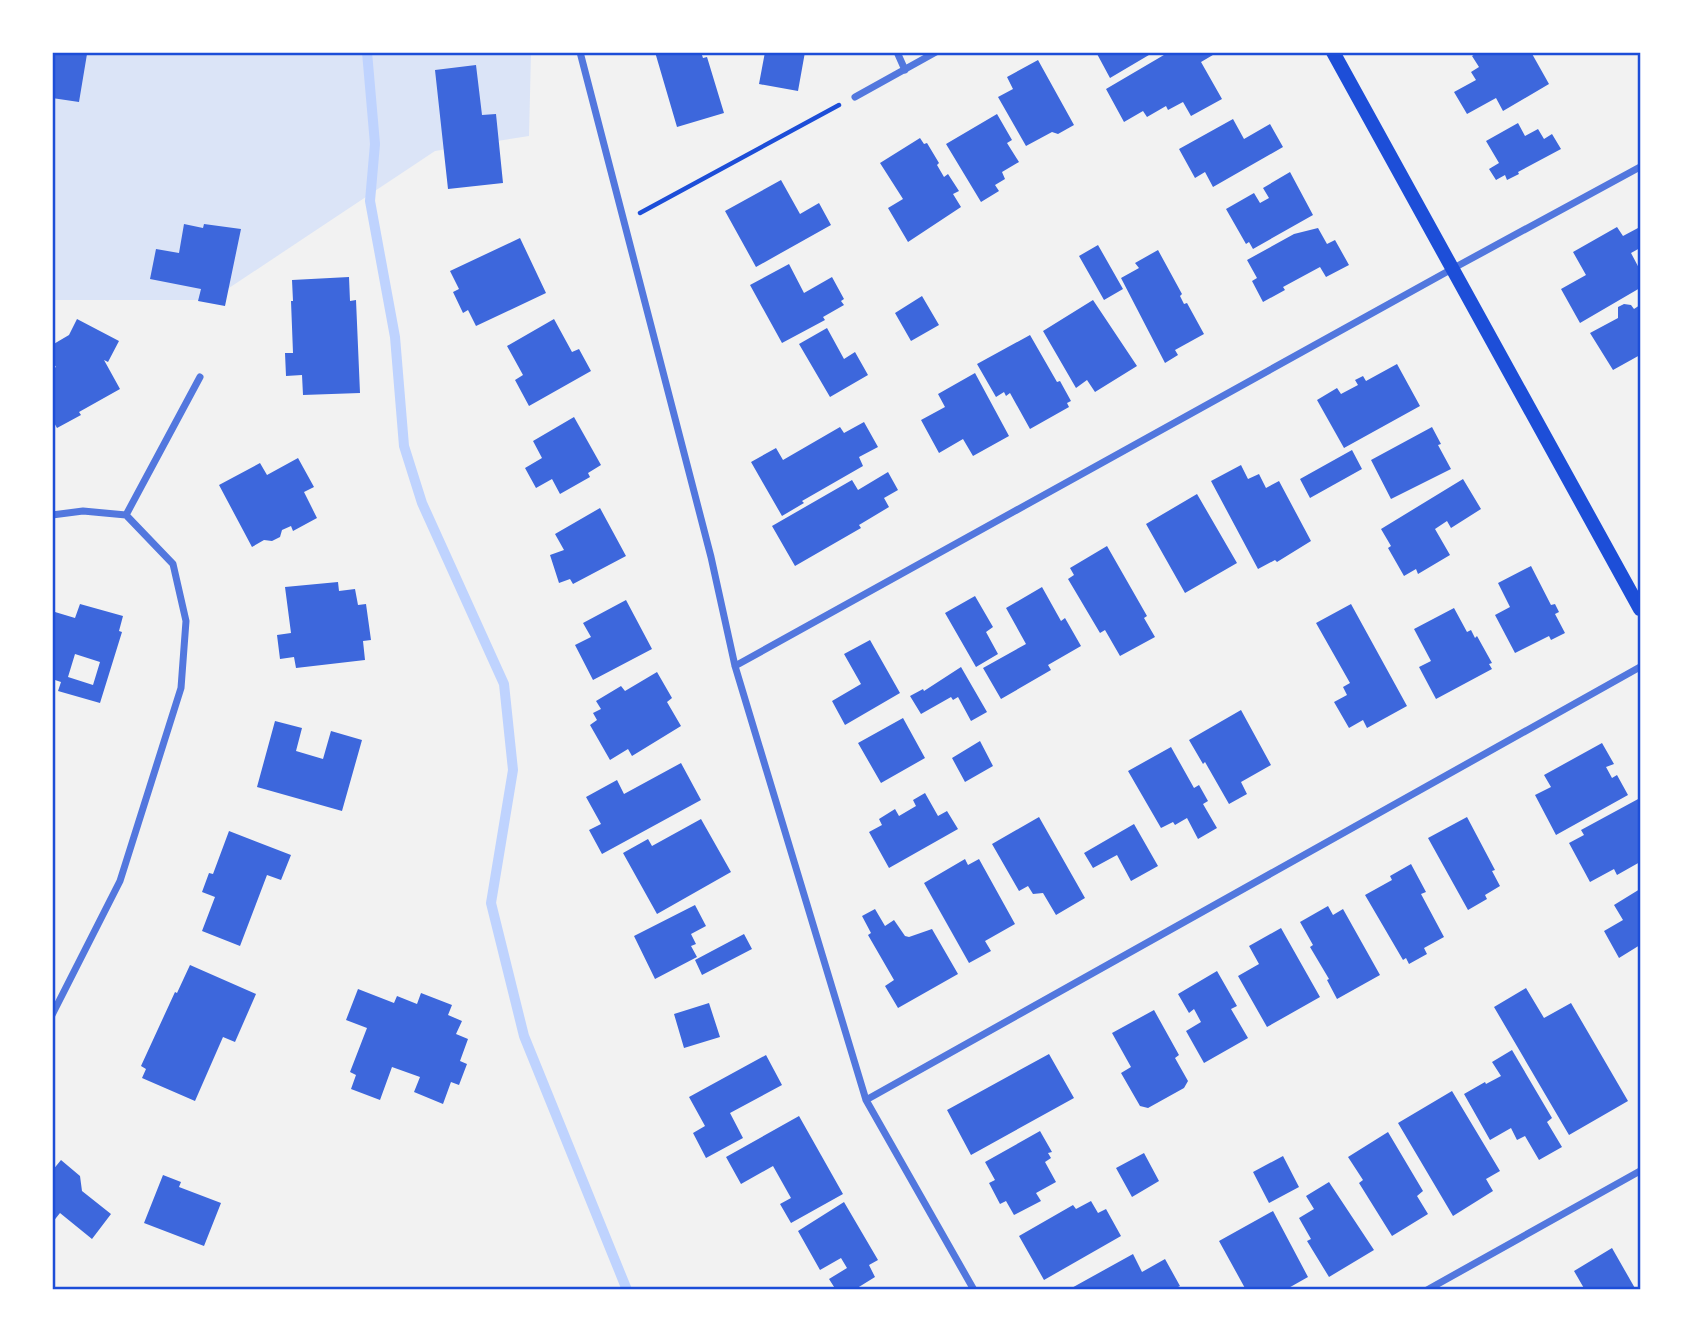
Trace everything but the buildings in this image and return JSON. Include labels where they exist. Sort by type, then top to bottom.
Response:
[{"type":"main road","points":[[1333,52],[1640,610]]},
{"type":"street","points":[[580,52],[711,557],[735,666],[866,1100],[974,1290]]},
{"type":"street","points":[[897,52],[905,69]]},
{"type":"street","points":[[855,97],[936,52]]},
{"type":"street","points":[[735,666],[1640,166]]},
{"type":"street","points":[[126,515],[200,377]]},
{"type":"street","points":[[52,515],[83,511],[126,515],[173,564],[186,621],[181,688],[120,881],[52,1015]]},
{"type":"street","points":[[866,1100],[1640,667]]},
{"type":"street","points":[[1427,1290],[1640,1171]]},
{"type":"path","points":[[624,222],[855,97]]},
{"type":"shaded area","points":[[53,53],[531,53],[529,136],[435,151],[211,300],[53,300]]},
{"type":"waterway","points":[[367,52],[375,144],[370,201],[395,337],[404,446],[422,503],[504,684],[513,770],[491,903],[524,1036],[627,1290]]}]
